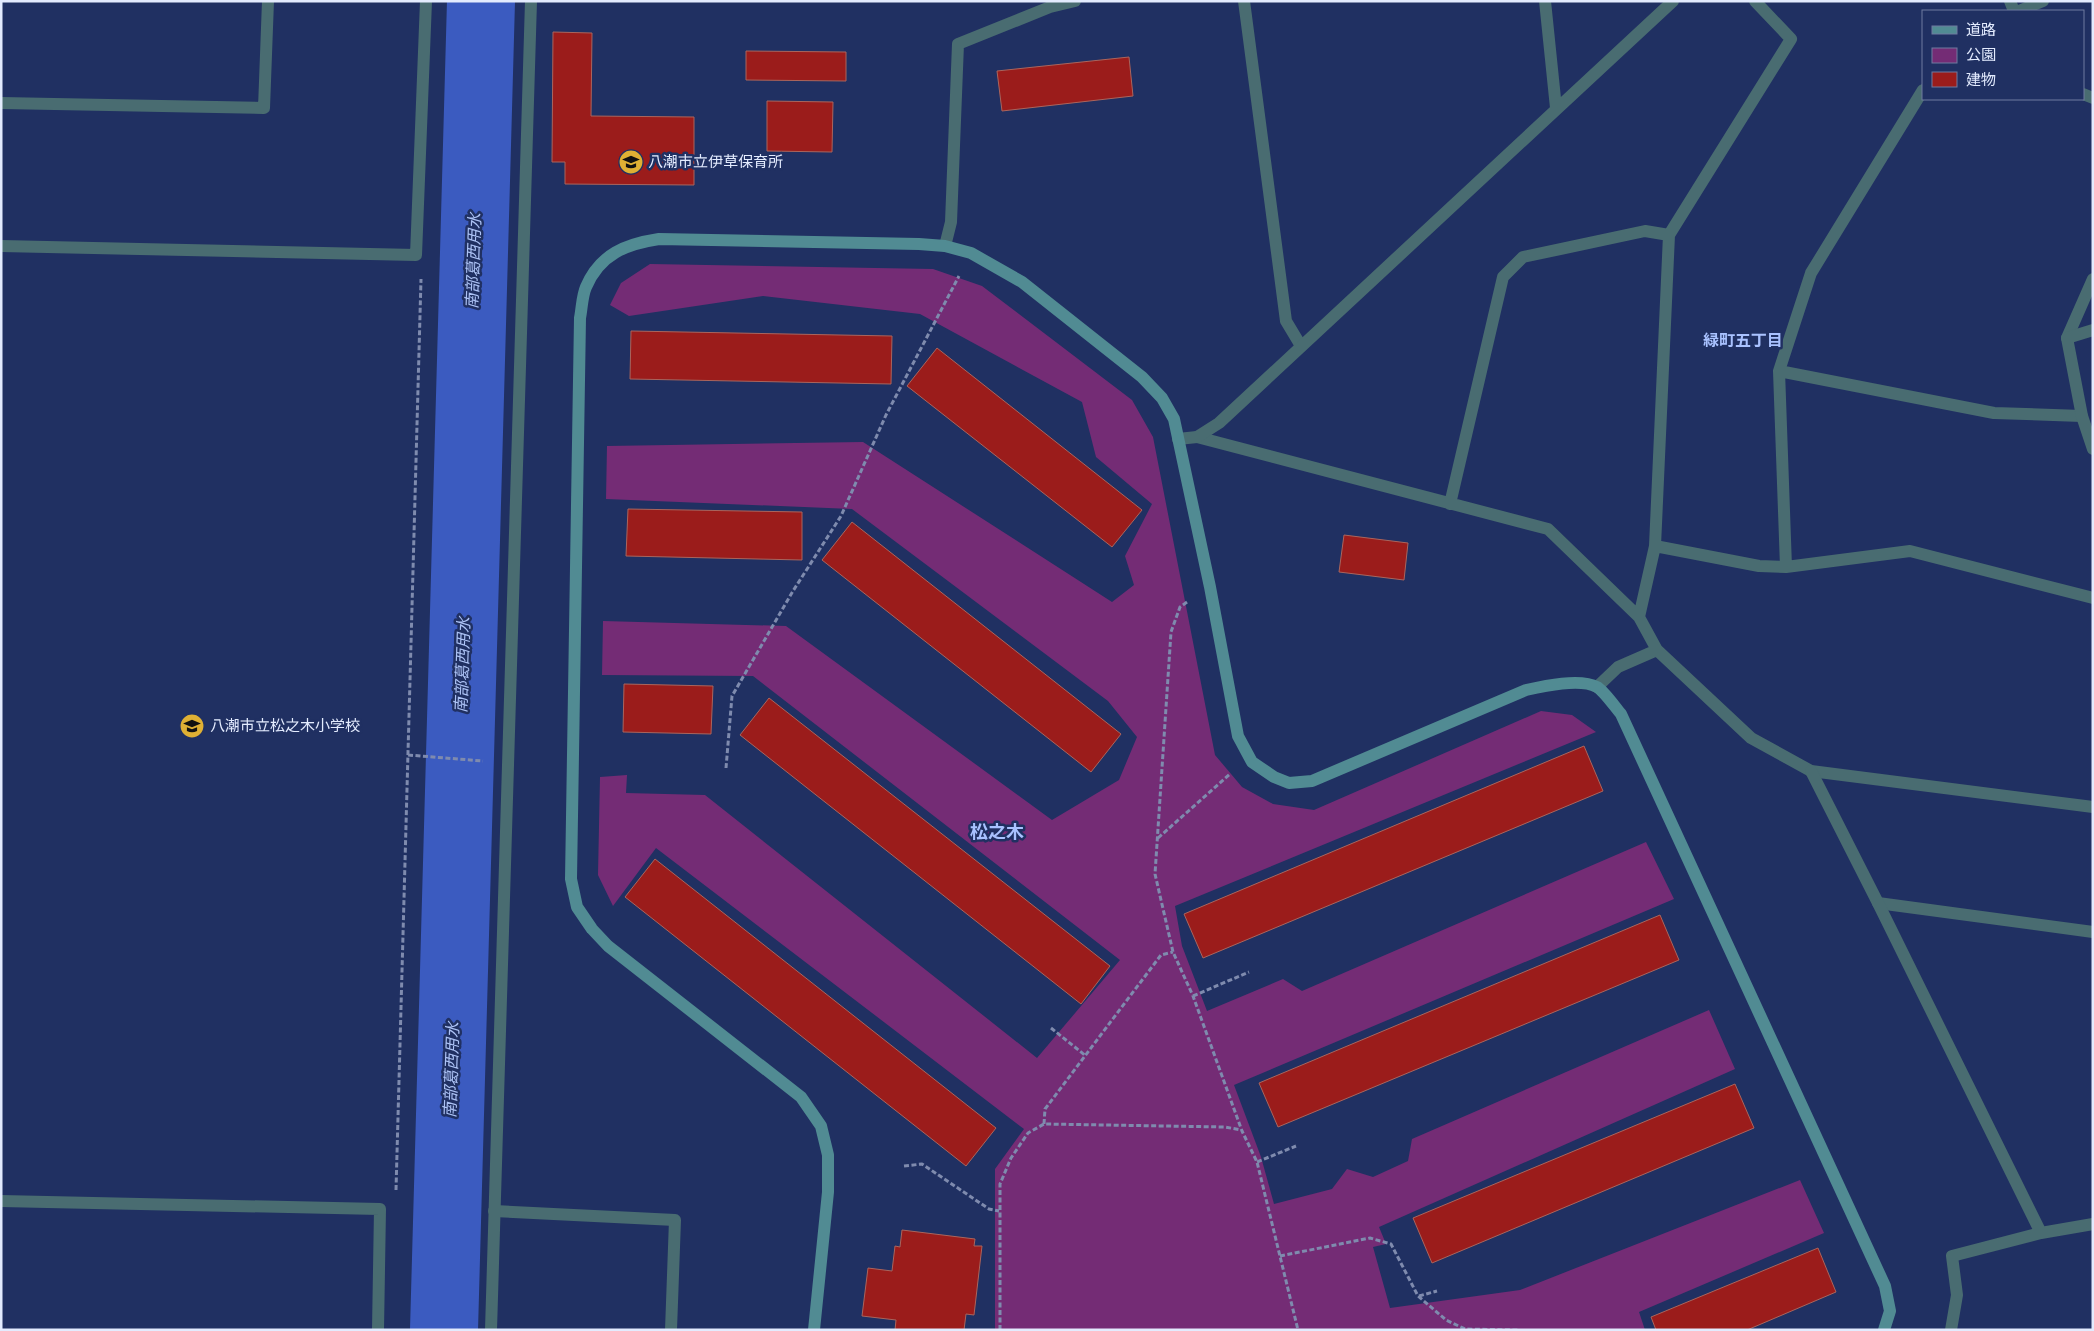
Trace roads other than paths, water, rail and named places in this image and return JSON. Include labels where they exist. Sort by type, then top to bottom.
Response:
[{"type":"street","points":[[1,104],[264,108],[268,1]]},
{"type":"street","points":[[1,246],[416,255],[426,1]]},
{"type":"street","points":[[491,1330],[532,1]]},
{"type":"street","points":[[945,246],[951,222],[958,44],[1048,4],[1075,1]]},
{"type":"street","points":[[1244,1],[1286,321],[1301,346]]},
{"type":"street","points":[[1545,1],[1556,108]]},
{"type":"street","points":[[1197,437],[1219,422],[1672,1]]},
{"type":"street","points":[[1638,617],[1655,546],[1669,235],[1791,39],[1755,1]]},
{"type":"street","points":[[2021,10],[2043,1]]},
{"type":"street","points":[[1786,566],[1779,371],[1811,273],[1922,92]]},
{"type":"street","points":[[1450,504],[1503,277],[1523,257],[1646,231],[1669,235]]},
{"type":"street","points":[[814,1330],[828,1192],[828,1155],[821,1126],[801,1097],[608,946],[592,929],[577,906],[571,878],[580,318],[585,289],[597,267],[614,252],[639,242],[669,239],[945,246],[971,253],[1022,282],[1142,377],[1162,398],[1174,419],[1210,587],[1238,736],[1252,762],[1274,777],[1289,783],[1312,781],[1526,690],[1552,684],[1582,684],[1597,687],[1621,714],[1885,1286],[1890,1311],[1884,1330]]},
{"type":"street","points":[[2093,279],[2067,338],[2082,416],[2093,449]]},
{"type":"street","points":[[2067,338],[2093,330]]},
{"type":"street","points":[[1779,371],[1994,413],[2082,416]]},
{"type":"street","points":[[1178,440],[1197,437],[1548,529],[1638,617],[1656,650],[1751,738],[1811,771],[2093,807]]},
{"type":"street","points":[[1655,546],[1759,566],[1786,566],[1910,551],[2093,598]]},
{"type":"street","points":[[1597,687],[1618,667],[1656,650]]},
{"type":"street","points":[[1811,771],[2041,1233]]},
{"type":"street","points":[[1878,903],[2093,932]]},
{"type":"street","points":[[1,1201],[380,1209],[378,1330]]},
{"type":"street","points":[[494,1211],[675,1220],[671,1330]]},
{"type":"street","points":[[1951,1330],[1957,1296],[1952,1256],[2041,1233],[2093,1224]]},
{"type":"waterway","name":"南部葛西用水","points":[[444,1330],[481,1]]},
{"type":"place","name":"八潮市立伊草保育所","points":[[631,162]]},
{"type":"place","name":"八潮市立松之木小学校","points":[[192,726]]},
{"type":"district","name":"緑町五丁目","points":[[1743,340]]},
{"type":"district","name":"松之木","points":[[997,832]]}]
